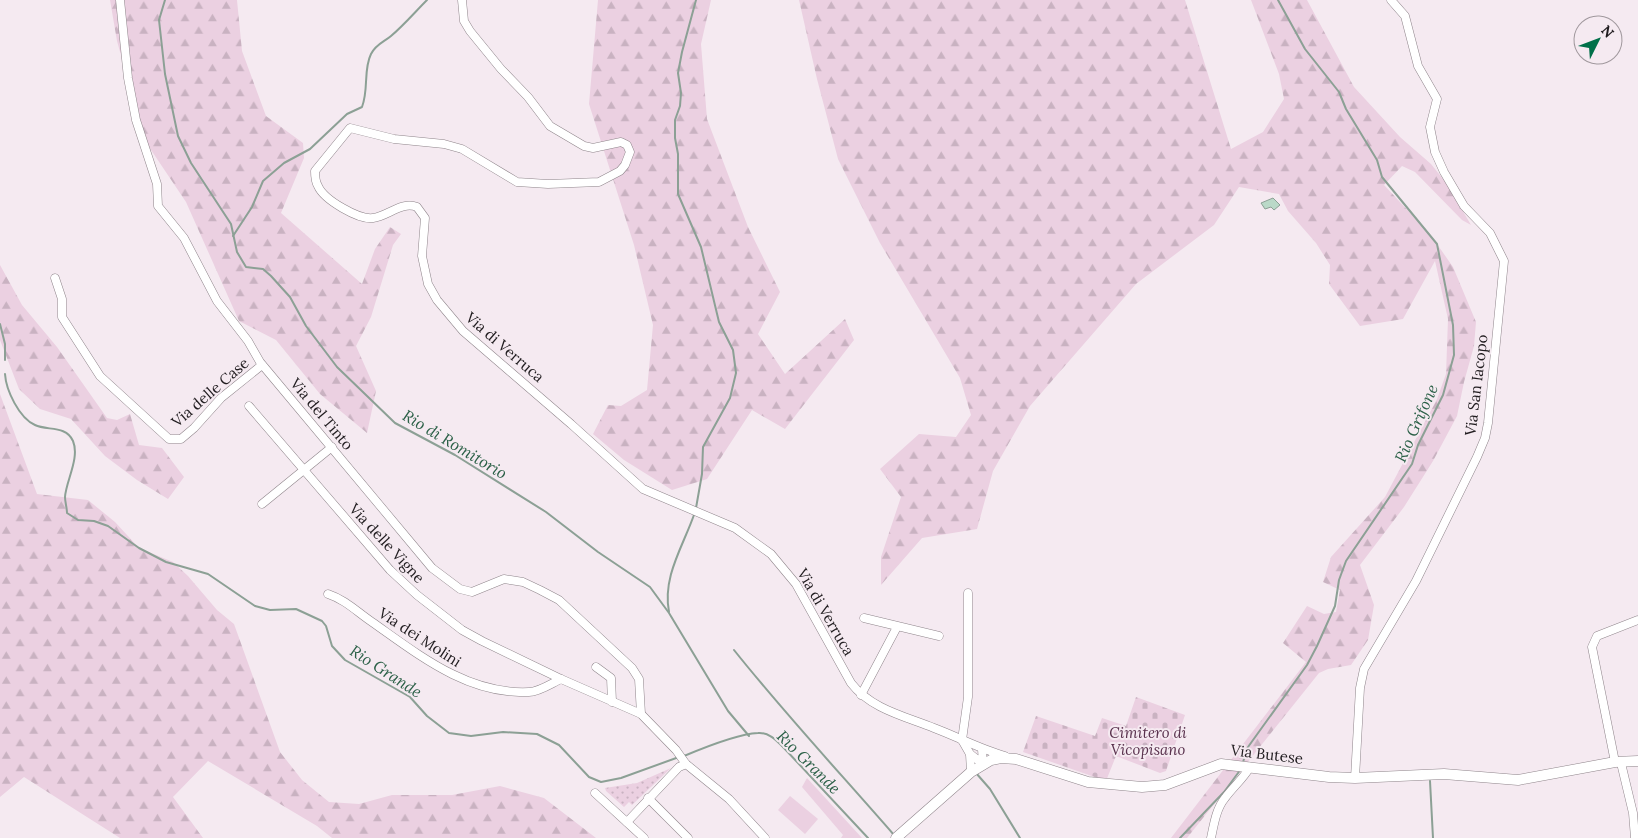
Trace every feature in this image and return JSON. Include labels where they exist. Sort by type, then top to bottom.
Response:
[{"type":"street","name":"Via del Tinto","points":[[120,0],[128,78],[136,120],[157,184],[158,206],[184,238],[217,301],[248,341],[262,365],[432,568],[460,589],[472,592],[504,578],[522,582],[559,600],[632,668],[639,680],[641,714]]},
{"type":"street","name":"Via di Verruca","points":[[462,0],[464,21],[470,31],[501,69],[528,96],[550,126],[584,146],[593,148],[621,142],[626,145],[630,152],[625,166],[615,175],[600,182],[548,184],[517,182],[462,149],[444,144],[394,139],[350,128],[315,171],[317,185],[331,201],[368,218],[375,218],[407,205],[417,207],[425,218],[422,256],[428,284],[437,300],[463,331],[643,489],[750,538],[784,568],[804,597],[851,682],[861,695],[880,707],[982,749],[1016,759]]},
{"type":"street","name":"Via San Iacopo","points":[[1354,778],[1360,688],[1364,669],[1416,581],[1485,438],[1504,261],[1490,233],[1464,206],[1444,172],[1435,152],[1430,127],[1437,99],[1418,66],[1405,16],[1391,0]]},
{"type":"street","name":"Via delle Case","points":[[55,278],[62,299],[62,317],[100,376],[169,440],[181,438],[194,428],[221,398],[262,365]]},
{"type":"street","name":"Via delle Vigne","points":[[249,406],[390,570],[424,601],[462,630],[561,680],[641,714]]},
{"type":"street","points":[[262,504],[332,447]]},
{"type":"street","points":[[968,593],[968,697],[962,740],[970,754],[983,764]]},
{"type":"street","name":"Via dei Molini","points":[[328,594],[344,599],[364,617],[414,652],[466,682],[498,689],[531,693],[561,680]]},
{"type":"street","points":[[864,618],[939,636]]},
{"type":"street","points":[[1635,838],[1635,826],[1618,762],[1592,647],[1597,636],[1638,620]]},
{"type":"street","points":[[861,695],[896,627]]},
{"type":"street","points":[[596,667],[611,678],[612,702]]},
{"type":"street","points":[[641,714],[678,751],[685,763],[729,799],[761,837]]},
{"type":"street","points":[[982,749],[983,764]]},
{"type":"street","points":[[970,754],[971,772]]},
{"type":"street","name":"Via Butese","points":[[898,837],[971,772],[983,764],[1001,758],[1016,759],[1077,780],[1099,784],[1142,787],[1171,783],[1218,764],[1354,778],[1444,774],[1518,780],[1618,762],[1638,762]]},
{"type":"street","points":[[627,822],[648,798],[685,763]]},
{"type":"street","points":[[1211,838],[1217,813],[1224,800],[1243,779],[1250,767]]},
{"type":"street","points":[[596,794],[644,838]]},
{"type":"street","points":[[648,798],[688,838]]},
{"type":"green space","points":[[110,0],[237,0],[242,51],[266,116],[303,143],[304,158],[281,213],[362,284],[375,249],[390,227],[401,234],[393,245],[371,317],[356,346],[376,391],[367,433],[320,394],[276,340],[239,321],[186,202],[145,141],[117,41]]},
{"type":"green space","points":[[598,0],[711,0],[701,44],[707,119],[748,227],[780,292],[758,334],[785,374],[845,319],[854,340],[785,429],[752,410],[707,479],[672,490],[624,460],[593,434],[608,405],[621,406],[647,390],[653,325],[634,245],[589,104]]},
{"type":"green space","points":[[799,0],[1185,0],[1231,149],[1263,132],[1284,99],[1279,74],[1251,0],[1307,0],[1354,87],[1400,137],[1431,164],[1447,184],[1471,225],[1462,220],[1415,172],[1402,166],[1384,185],[1430,234],[1453,267],[1476,322],[1474,346],[1457,416],[1433,461],[1404,507],[1360,565],[1374,605],[1368,640],[1351,665],[1328,669],[1319,673],[1187,838],[1171,838],[1306,662],[1283,643],[1307,606],[1324,614],[1336,612],[1340,590],[1323,582],[1331,557],[1385,497],[1437,399],[1446,374],[1448,319],[1435,261],[1403,319],[1360,326],[1329,284],[1330,265],[1316,243],[1288,211],[1279,194],[1239,187],[1214,225],[1136,284],[1030,406],[993,471],[977,529],[922,538],[881,585],[881,557],[901,497],[880,469],[919,434],[956,437],[971,415],[960,378],[880,243],[838,159]]},
{"type":"green space","points":[[0,265],[22,305],[57,347],[107,418],[117,420],[130,414],[139,445],[162,448],[184,477],[168,499],[137,480],[105,456],[71,419],[40,409],[19,389],[0,340]]},
{"type":"green space","points":[[0,394],[37,494],[88,500],[115,522],[139,548],[173,562],[188,576],[217,610],[234,624],[280,752],[302,780],[329,802],[359,804],[392,795],[452,795],[500,786],[544,798],[596,838],[332,838],[317,826],[208,761],[173,797],[203,838],[120,838],[24,777],[0,797]]},
{"type":"green space","name":"Cimitero di Vicopisano","points":[[1136,697],[1185,715],[1166,771],[1160,773],[1116,756],[1106,781],[1023,752],[1036,716],[1095,736],[1102,718],[1126,726]]},
{"type":"green space","points":[[671,768],[632,805],[629,802],[624,807],[605,788],[637,783]]},
{"type":"green space","points":[[807,778],[862,838],[841,838],[843,835],[802,787]]},
{"type":"green space","points":[[790,796],[818,819],[805,834],[778,810]]},
{"type":"water","points":[[1273,198],[1280,205],[1274,210],[1271,207],[1265,209],[1261,203]]},
{"type":"waterway","name":"Rio di Romitorio","points":[[165,0],[159,20],[165,74],[178,136],[191,163],[231,224],[237,252],[246,267],[263,269],[271,276],[290,297],[306,326],[337,367],[395,423],[455,455],[546,512],[598,552],[650,587],[669,613],[728,711],[749,736]]},
{"type":"waterway","points":[[233,236],[252,207],[263,181],[284,163],[310,149],[347,114],[362,107],[367,66],[371,54],[378,45],[396,32],[427,0]]},
{"type":"waterway","points":[[696,0],[678,73],[681,93],[680,106],[675,120],[675,138],[678,154],[678,194],[701,247],[719,322],[733,350],[736,373],[730,398],[703,447],[702,474],[696,508]]},
{"type":"waterway","name":"Rio Grifone","points":[[1243,762],[1248,747],[1307,665],[1317,646],[1335,606],[1339,580],[1346,561],[1412,464],[1418,445],[1443,395],[1454,355],[1453,325],[1437,244],[1382,177],[1377,160],[1346,109],[1339,92],[1305,49],[1278,0]]},
{"type":"waterway","name":"Rio Grande","points":[[0,324],[5,344],[5,360]]},
{"type":"waterway","name":"Rio Grande","points":[[5,374],[14,403],[29,421],[40,427],[61,430],[70,436],[73,441],[75,455],[65,497],[67,513],[78,520],[94,521],[108,526],[139,548],[166,562],[208,574],[255,606],[270,610],[296,609],[322,621],[326,626],[332,646],[345,660],[410,697],[427,716],[449,733],[471,736],[503,732],[537,734],[559,745],[589,777],[601,782],[621,778],[679,757]]},
{"type":"waterway","points":[[669,612],[668,599],[671,573],[695,512]]},
{"type":"waterway","points":[[734,650],[793,721],[894,835]]},
{"type":"waterway","name":"Rio Grande","points":[[684,756],[740,736],[758,733],[769,735],[784,748],[868,838]]},
{"type":"waterway","name":"Rio Grifone","points":[[1180,838],[1224,792],[1241,769]]},
{"type":"waterway","points":[[976,773],[990,789],[1020,838]]},
{"type":"waterway","points":[[1430,781],[1433,838]]}]
